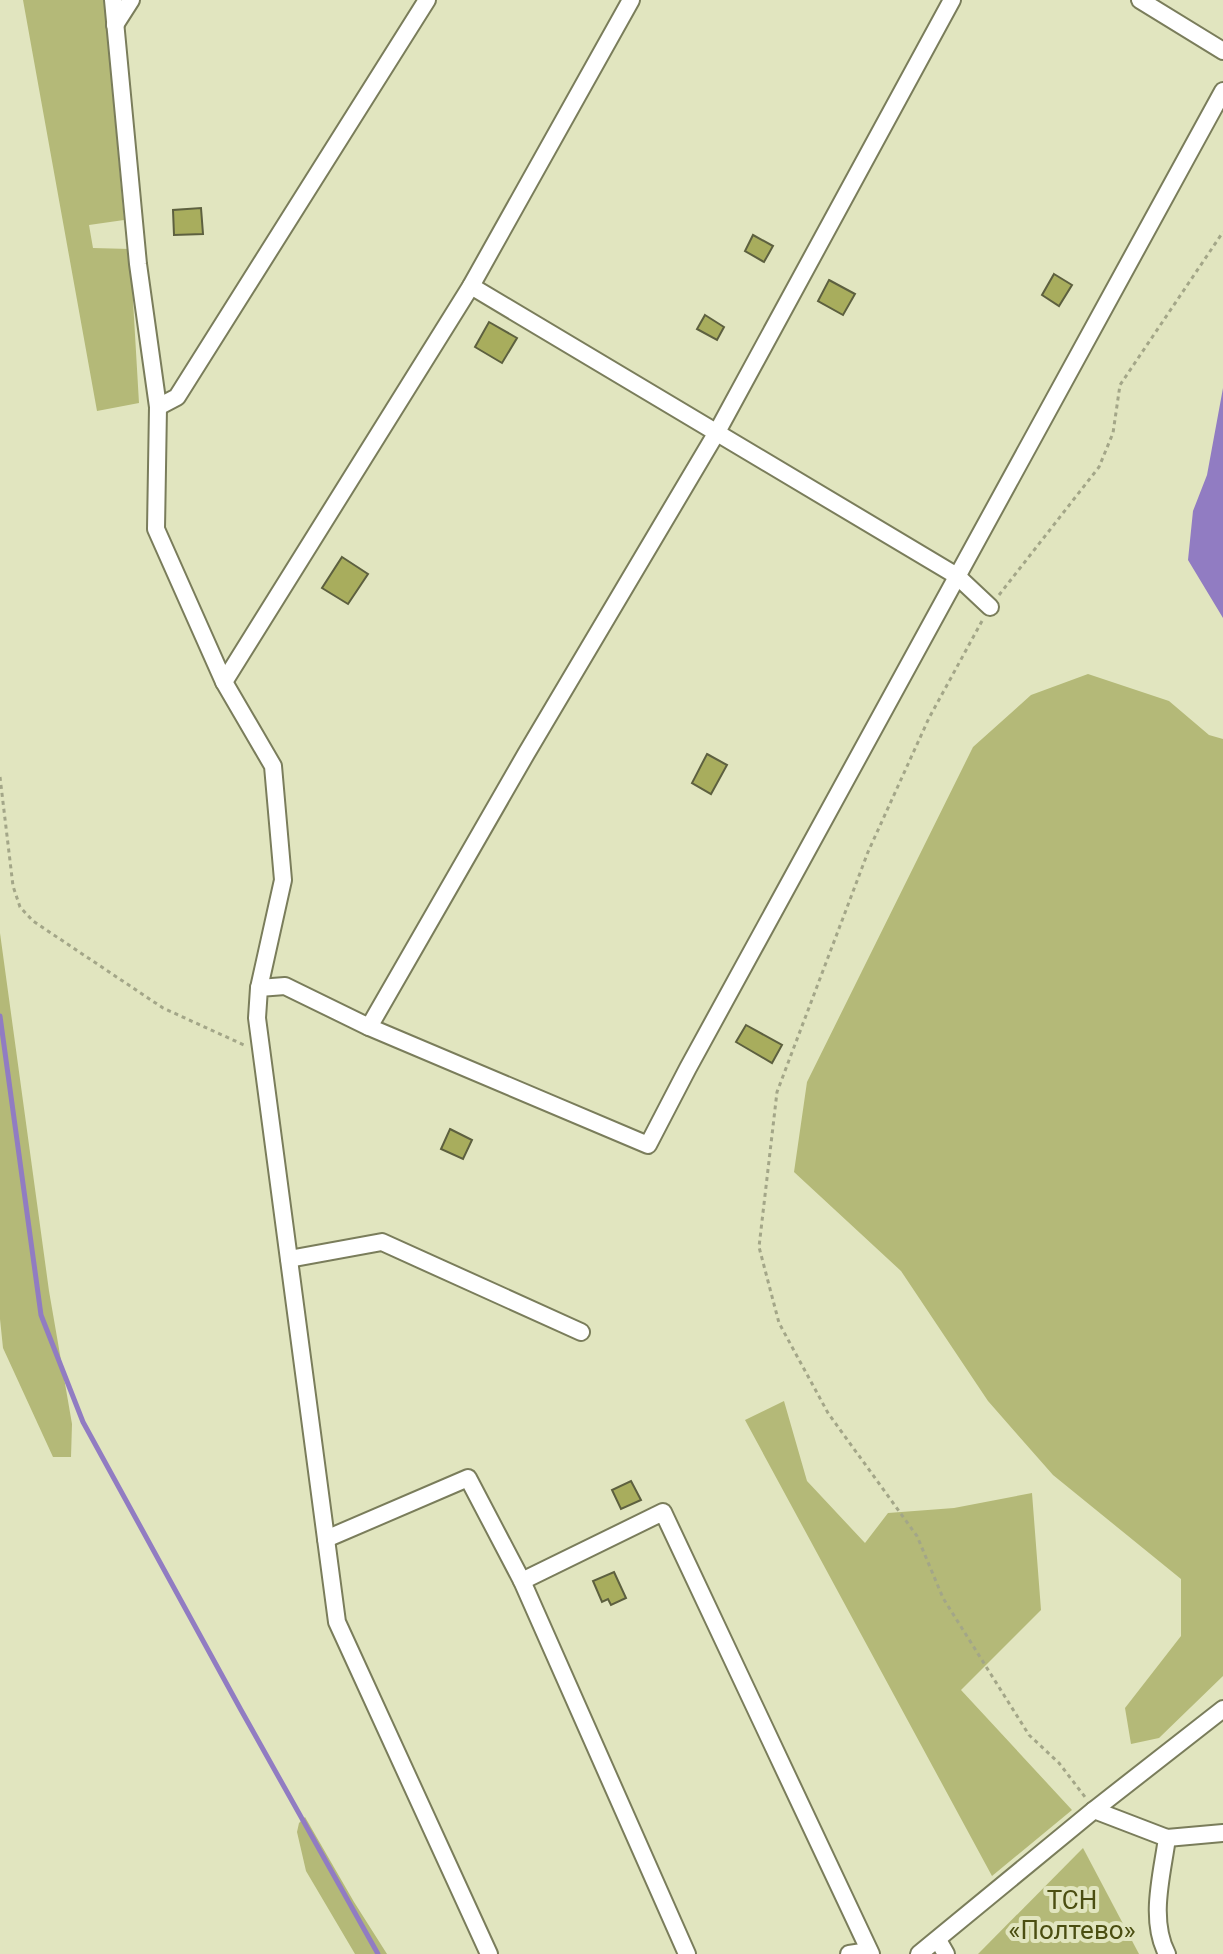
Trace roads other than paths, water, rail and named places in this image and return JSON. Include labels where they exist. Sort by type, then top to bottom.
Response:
[{"type":"street","points":[[113,0],[138,264],[158,407],[156,529],[224,682],[273,766],[283,880],[259,988],[257,1018],[337,1622],[489,1954]]},
{"type":"street","points":[[115,25],[131,0]]},
{"type":"street","points":[[158,407],[177,397],[427,0]]},
{"type":"street","points":[[224,682],[471,286],[631,0]]},
{"type":"street","points":[[369,1027],[717,432],[952,0]]},
{"type":"street","points":[[1140,0],[1223,51]]},
{"type":"street","points":[[259,988],[285,986],[369,1027],[648,1145],[1223,91]]},
{"type":"street","points":[[471,286],[957,576],[990,607]]},
{"type":"street","points":[[289,1259],[382,1242],[581,1332]]},
{"type":"street","points":[[326,1539],[468,1478],[522,1581],[687,1954]]},
{"type":"street","points":[[522,1581],[663,1512],[870,1952],[849,1954]]},
{"type":"street","points":[[919,1954],[942,1947],[1094,1810],[1223,1709]]},
{"type":"street","points":[[1094,1810],[1167,1838],[1223,1833]]},
{"type":"street","points":[[1167,1838],[1157,1912],[1161,1942],[1167,1954]]},
{"type":"waterway","points":[[0,1016],[41,1315],[83,1422],[378,1954]]},
{"type":"park label","name":"ТСН «Полтево»","points":[[1072,1915]]}]
